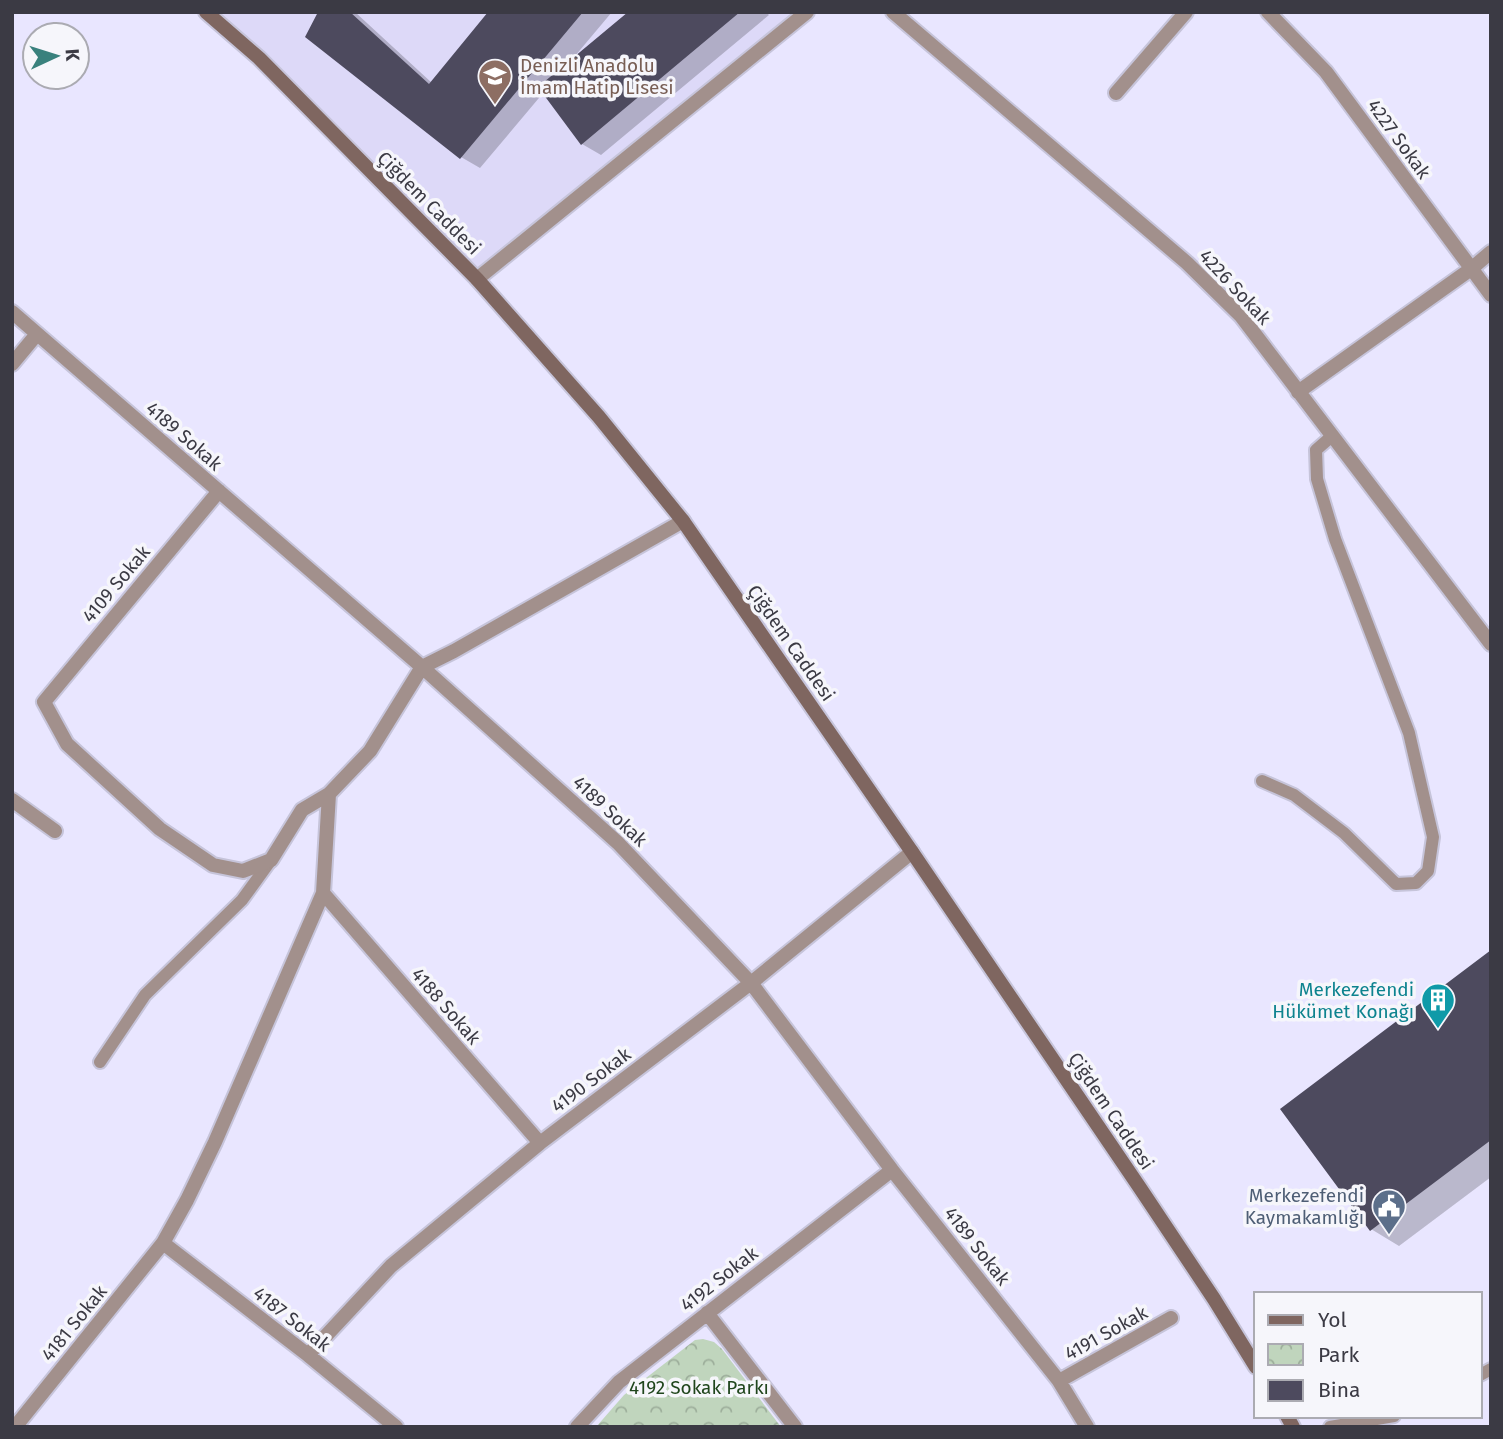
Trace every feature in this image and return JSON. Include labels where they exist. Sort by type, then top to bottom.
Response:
[{"type":"street","name":"Çiğdem Caddesi","points":[[206,12],[258,58],[477,279],[599,416],[683,521],[1140,1188],[1214,1298],[1254,1364]]},
{"type":"street","points":[[477,279],[807,12]]},
{"type":"street","name":"4226 Sokak","points":[[893,12],[1187,263],[1241,316],[1491,644]]},
{"type":"street","points":[[1116,93],[1186,12]]},
{"type":"street","name":"4227 Sokak","points":[[1268,12],[1326,72],[1491,295]]},
{"type":"street","points":[[1298,392],[1491,252]]},
{"type":"street","name":"4189 Sokak","points":[[12,312],[422,667],[618,843],[751,983],[892,1170],[1059,1381],[1087,1427]]},
{"type":"street","points":[[12,364],[37,334]]},
{"type":"street","name":"4109 Sokak","points":[[219,491],[44,702],[67,744],[160,829],[213,865],[243,871],[271,860]]},
{"type":"street","points":[[271,860],[302,810],[329,794],[370,751],[422,667],[683,521]]},
{"type":"street","name":"4181 Sokak","points":[[15,1427],[163,1243],[187,1200],[215,1142],[323,893],[329,794]]},
{"type":"street","points":[[12,800],[55,831]]},
{"type":"street","name":"4190 Sokak","points":[[308,1355],[391,1266],[540,1143],[751,983],[912,852]]},
{"type":"street","name":"4188 Sokak","points":[[323,893],[540,1143]]},
{"type":"street","name":"4192 Sokak","points":[[577,1427],[619,1382],[892,1170]]},
{"type":"street","name":"4187 Sokak","points":[[163,1243],[396,1427]]},
{"type":"street","points":[[707,1313],[795,1427]]},
{"type":"street","name":"4191 Sokak","points":[[1059,1381],[1171,1318]]},
{"type":"lane","points":[[1262,781],[1294,795],[1344,834],[1396,884],[1416,883],[1428,871],[1433,837],[1409,733],[1335,539],[1318,479],[1316,450],[1332,436]]},
{"type":"lane","points":[[100,1062],[145,995],[242,900],[271,860]]},
{"type":"lane","points":[[1330,1427],[1382,1418]]},
{"type":"shaded area","name":"Denizli Anadolu İmam Hatip Lisesi","points":[[197,12],[807,12],[477,279],[399,201]]},
{"type":"green space","name":"4192 Sokak Parkı","points":[[695,1340],[714,1342],[722,1349],[781,1427],[596,1427],[624,1395]]},
{"type":"building","points":[[318,12],[350,12],[429,84],[488,12],[583,12],[460,159],[305,37]]},
{"type":"building","points":[[628,12],[740,12],[581,145],[538,87]]},
{"type":"building","name":"Merkezefendi Hükümet Konağı","points":[[1491,950],[1491,1140],[1370,1231],[1280,1109]]},
{"type":"place","name":"Denizli Anadolu İmam Hatip Lisesi","points":[[495,106]]},
{"type":"place","name":"Merkezefendi Hükümet Konağı","points":[[1438,1030]]},
{"type":"place","name":"Merkezefendi Kaymakamlığı","points":[[1389,1236]]}]
